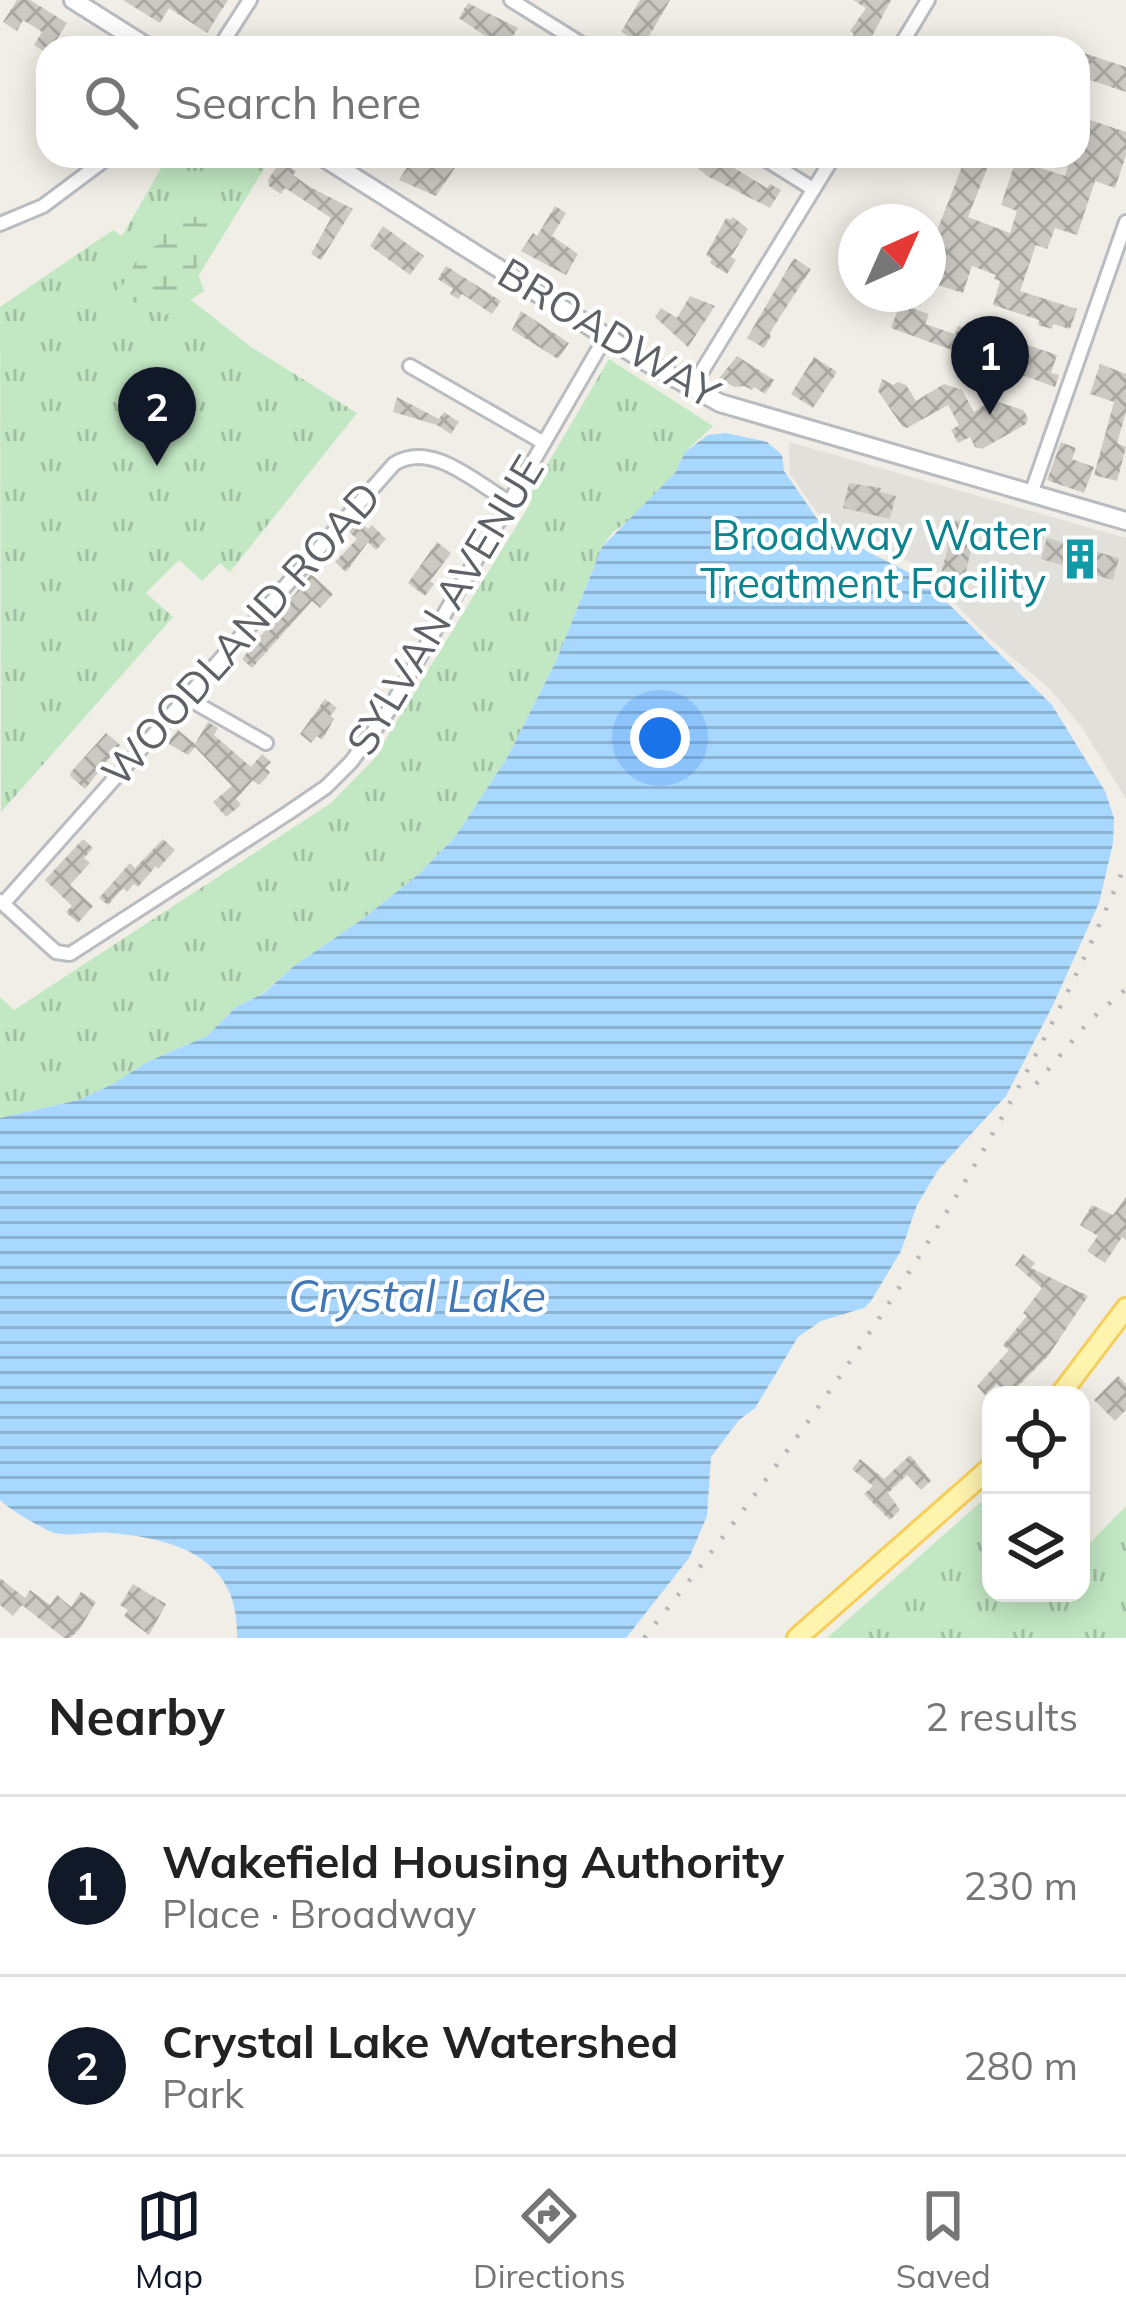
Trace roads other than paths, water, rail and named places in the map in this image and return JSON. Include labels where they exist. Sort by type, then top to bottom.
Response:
[{"type":"main road","points":[[1068,1386],[1117,1334],[1126,1308]]},
{"type":"main road","points":[[797,1638],[982,1475]]},
{"type":"street","points":[[73,0],[130,36]]},
{"type":"street","points":[[227,36],[250,0]]},
{"type":"street","points":[[511,0],[569,36]]},
{"type":"street","points":[[906,36],[928,0]]},
{"type":"street","points":[[0,224],[44,206],[94,168]]},
{"type":"street","name":"BROADWAY","points":[[340,168],[691,388],[757,417],[1126,521]]},
{"type":"street","points":[[779,168],[813,189]]},
{"type":"street","points":[[691,388],[826,168]]},
{"type":"street","points":[[1031,494],[1126,222]]},
{"type":"street","name":"SYLVAN AVENUE","points":[[2,903],[65,955],[338,776],[387,713],[606,336]]},
{"type":"street","points":[[410,366],[544,443]]},
{"type":"street","name":"WOODLAND ROAD","points":[[2,903],[343,518],[402,458],[427,455],[509,502]]},
{"type":"street","points":[[185,697],[266,743]]},
{"type":"water","name":"Crystal Lake","points":[[726,433],[767,442],[782,455],[784,471],[825,530],[924,580],[1052,705],[1105,791],[1114,818],[1099,903],[1006,1096],[938,1170],[917,1205],[901,1251],[871,1301],[864,1308],[821,1321],[798,1337],[755,1408],[739,1420],[711,1457],[707,1516],[689,1558],[626,1638],[237,1638],[228,1589],[200,1558],[135,1536],[55,1533],[0,1500],[0,1118],[79,1100],[207,1036],[236,1007],[264,993],[420,873],[455,837],[507,758],[556,661],[602,547],[675,473],[685,452],[708,435]]},
{"type":"railway","points":[[644,1638],[783,1456],[912,1267],[1028,1070],[1126,863]]},
{"type":"railway","points":[[1036,1084],[1089,1021],[1126,989]]},
{"type":"place","name":"Wakefield Housing Authority","points":[[990,415]]},
{"type":"place","name":"Crystal Lake Watershed","points":[[157,466]]},
{"type":"place","name":"Broadway Water Treatment Facility","points":[[1080,559]]}]
